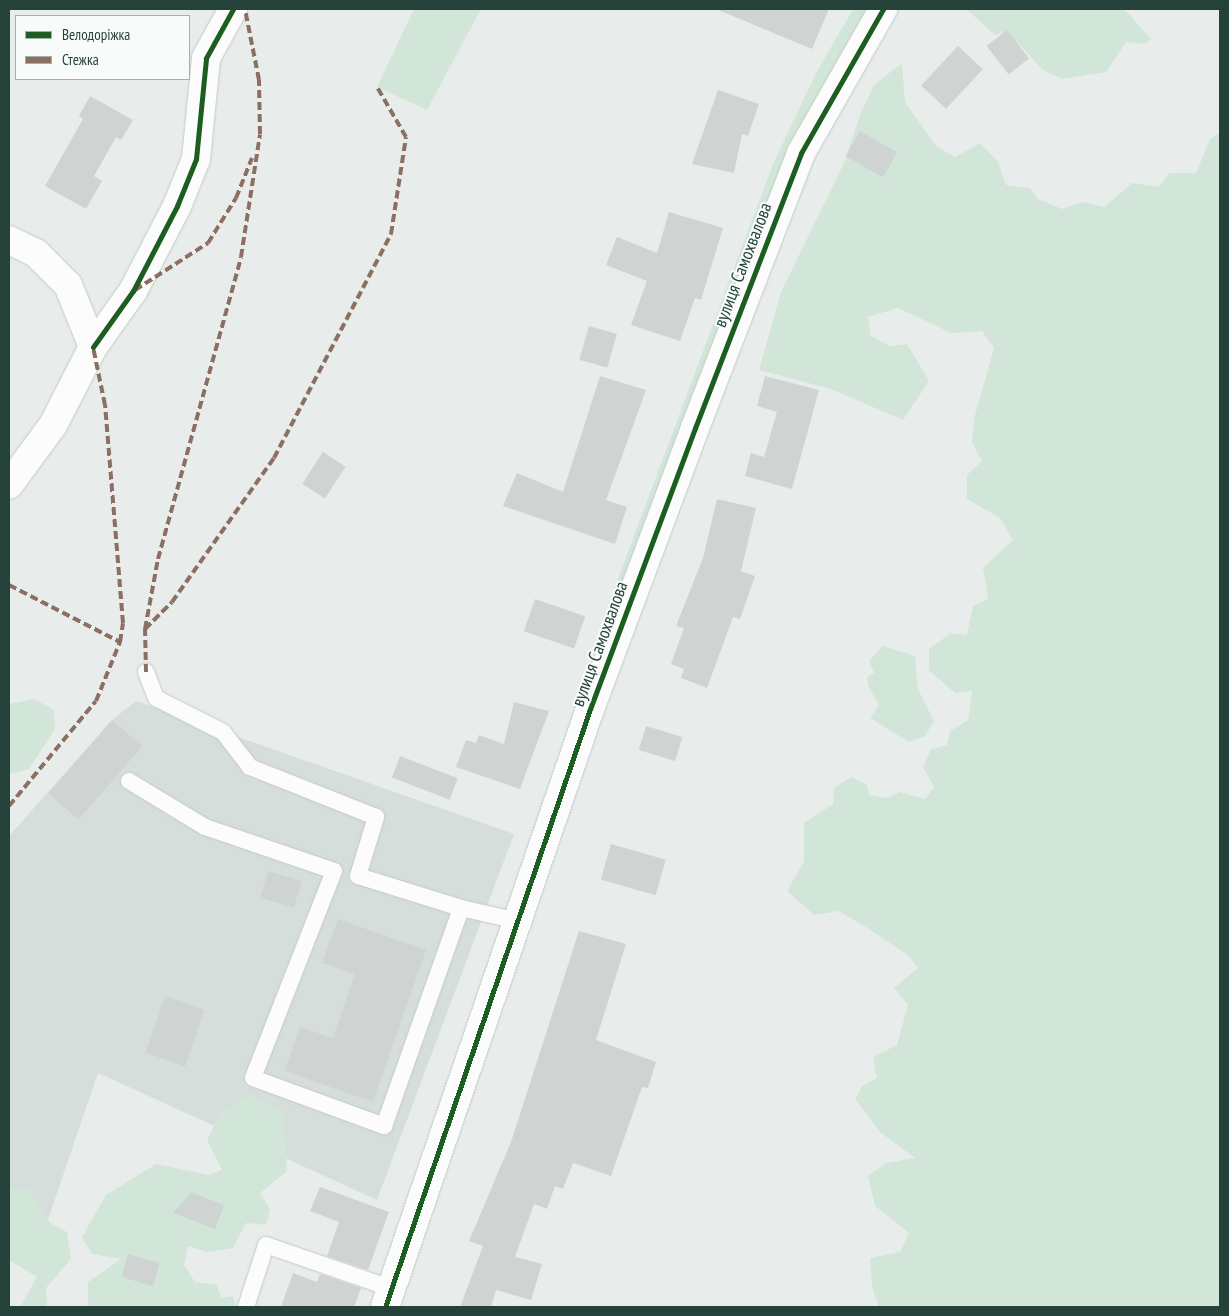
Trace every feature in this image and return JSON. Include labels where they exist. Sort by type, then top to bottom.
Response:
[{"type":"street","points":[[9,485],[53,425],[94,346],[133,291],[177,206],[196,159],[206,58],[233,9]]},
{"type":"street","name":"вулиця Самохвалова","points":[[389,1298],[590,709],[801,152],[884,9]]},
{"type":"street","points":[[9,240],[36,253],[68,285],[94,346]]},
{"type":"lane","points":[[146,672],[156,698],[223,732],[250,767],[376,817],[358,876],[461,908],[518,921]]},
{"type":"lane","points":[[129,781],[205,827],[334,871],[252,1078],[384,1126],[461,908]]},
{"type":"lane","points":[[246,1307],[266,1245],[389,1298]]},
{"type":"shaded area","points":[[136,701],[514,834],[377,1200],[98,1073],[42,1237],[9,1226],[9,836],[112,720]]},
{"type":"green space","points":[[414,9],[481,9],[427,110],[377,87]]},
{"type":"green space","points":[[853,9],[875,9],[623,601],[610,600],[773,164],[816,73]]},
{"type":"green space","points":[[966,9],[1124,9],[1151,39],[1144,44],[1126,42],[1106,72],[1063,79],[1043,70],[1007,31],[995,35]]},
{"type":"green space","points":[[902,63],[905,102],[937,147],[955,157],[980,143],[998,162],[1006,185],[1030,188],[1038,199],[1062,209],[1083,202],[1104,207],[1132,183],[1159,187],[1169,173],[1196,173],[1210,139],[1220,133],[1220,1307],[879,1307],[872,1287],[870,1258],[900,1252],[909,1233],[875,1206],[868,1176],[886,1163],[915,1158],[880,1132],[855,1099],[862,1086],[877,1078],[873,1057],[897,1045],[908,1005],[894,988],[918,968],[909,956],[839,911],[814,915],[787,891],[804,862],[804,823],[833,804],[834,788],[851,777],[867,785],[869,795],[888,798],[899,792],[925,799],[934,787],[923,767],[931,749],[947,745],[950,731],[968,720],[972,691],[955,693],[929,670],[929,649],[951,633],[967,635],[973,606],[988,599],[983,568],[1013,540],[1000,518],[967,499],[967,475],[982,461],[972,442],[974,419],[994,348],[982,331],[951,333],[898,308],[868,317],[871,336],[890,346],[907,344],[929,381],[903,420],[831,389],[759,370],[781,292],[844,163],[860,115],[874,85]]},
{"type":"green space","points":[[883,646],[915,656],[918,689],[934,721],[925,736],[909,742],[870,718],[879,705],[868,686],[867,677],[874,673],[869,661]]},
{"type":"green space","points":[[34,699],[54,710],[55,729],[29,769],[9,774],[9,704]]},
{"type":"green space","points":[[250,1095],[283,1112],[287,1171],[260,1193],[270,1209],[266,1225],[246,1223],[233,1248],[207,1252],[188,1246],[184,1265],[195,1282],[217,1285],[221,1298],[233,1296],[236,1307],[88,1307],[88,1282],[121,1259],[92,1254],[82,1237],[106,1195],[156,1164],[209,1175],[222,1170],[207,1140],[220,1113]]},
{"type":"green space","points":[[9,1188],[28,1189],[50,1223],[67,1232],[71,1259],[46,1288],[47,1307],[20,1307],[37,1277],[9,1260]]},
{"type":"building","points":[[716,9],[829,9],[812,49]]},
{"type":"building","points":[[1007,30],[1029,58],[1009,74],[987,46]]},
{"type":"building","points":[[958,46],[983,69],[946,109],[921,85]]},
{"type":"building","points":[[718,90],[759,104],[748,136],[742,134],[734,173],[692,164]]},
{"type":"building","points":[[90,96],[133,120],[121,140],[116,137],[94,176],[102,181],[86,209],[45,186],[83,119],[79,116]]},
{"type":"building","points":[[860,131],[897,152],[883,178],[846,156]]},
{"type":"building","points":[[669,212],[723,228],[701,300],[695,298],[680,341],[631,325],[647,281],[606,265],[617,237],[657,253]]},
{"type":"building","points":[[589,326],[617,334],[607,368],[579,360]]},
{"type":"building","points":[[600,376],[646,390],[606,500],[627,507],[615,544],[503,506],[517,473],[563,492]]},
{"type":"building","points":[[765,376],[819,390],[792,489],[745,476],[751,453],[764,457],[777,412],[757,406]]},
{"type":"building","points":[[323,452],[346,467],[325,499],[302,484]]},
{"type":"building","points":[[717,499],[756,508],[741,571],[755,576],[740,619],[733,617],[707,688],[681,678],[684,669],[671,664],[684,628],[676,626],[703,558]]},
{"type":"building","points":[[535,599],[585,616],[574,648],[524,631]]},
{"type":"building","points":[[514,702],[549,711],[520,789],[456,767],[466,740],[476,743],[479,735],[504,744]]},
{"type":"building","points":[[112,720],[142,746],[79,819],[48,793]]},
{"type":"building","points":[[646,726],[682,737],[675,761],[639,750]]},
{"type":"building","points":[[400,756],[458,778],[450,800],[392,777]]},
{"type":"building","points":[[611,844],[666,860],[656,895],[601,880]]},
{"type":"building","points":[[268,871],[302,881],[294,908],[260,898]]},
{"type":"building","points":[[338,919],[426,950],[373,1102],[285,1071],[300,1027],[333,1038],[355,974],[322,963]]},
{"type":"building","points":[[579,931],[626,944],[596,1040],[656,1062],[648,1088],[642,1087],[611,1176],[573,1163],[563,1189],[555,1186],[547,1209],[534,1204],[515,1257],[542,1264],[531,1300],[496,1290],[491,1307],[460,1307],[483,1246],[469,1241],[511,1142]]},
{"type":"building","points":[[165,996],[205,1010],[185,1066],[145,1053]]},
{"type":"building","points":[[320,1187],[389,1212],[368,1270],[327,1256],[339,1222],[310,1211]]},
{"type":"building","points":[[191,1192],[224,1205],[215,1229],[173,1213]]},
{"type":"building","points":[[128,1254],[160,1263],[153,1286],[121,1277]]},
{"type":"building","points":[[293,1273],[317,1282],[320,1274],[361,1288],[354,1307],[281,1307]]},
{"type":"marked path","points":[[145,629],[158,559],[241,257],[260,134],[259,80],[245,9]]},
{"type":"marked path","points":[[146,672],[145,629],[172,602],[274,458],[391,234],[406,137],[377,87]]},
{"type":"marked path","points":[[135,290],[208,243],[236,198],[252,158]]},
{"type":"marked path","points":[[9,806],[96,701],[120,642],[123,623],[105,405],[93,347]]},
{"type":"marked path","points":[[9,585],[120,642]]},
{"type":"cycle path","points":[[93,347],[133,291],[177,206],[196,159],[206,58],[233,9]]},
{"type":"cycle path","points":[[385,1307],[590,709],[695,428],[801,153],[883,9]]}]
